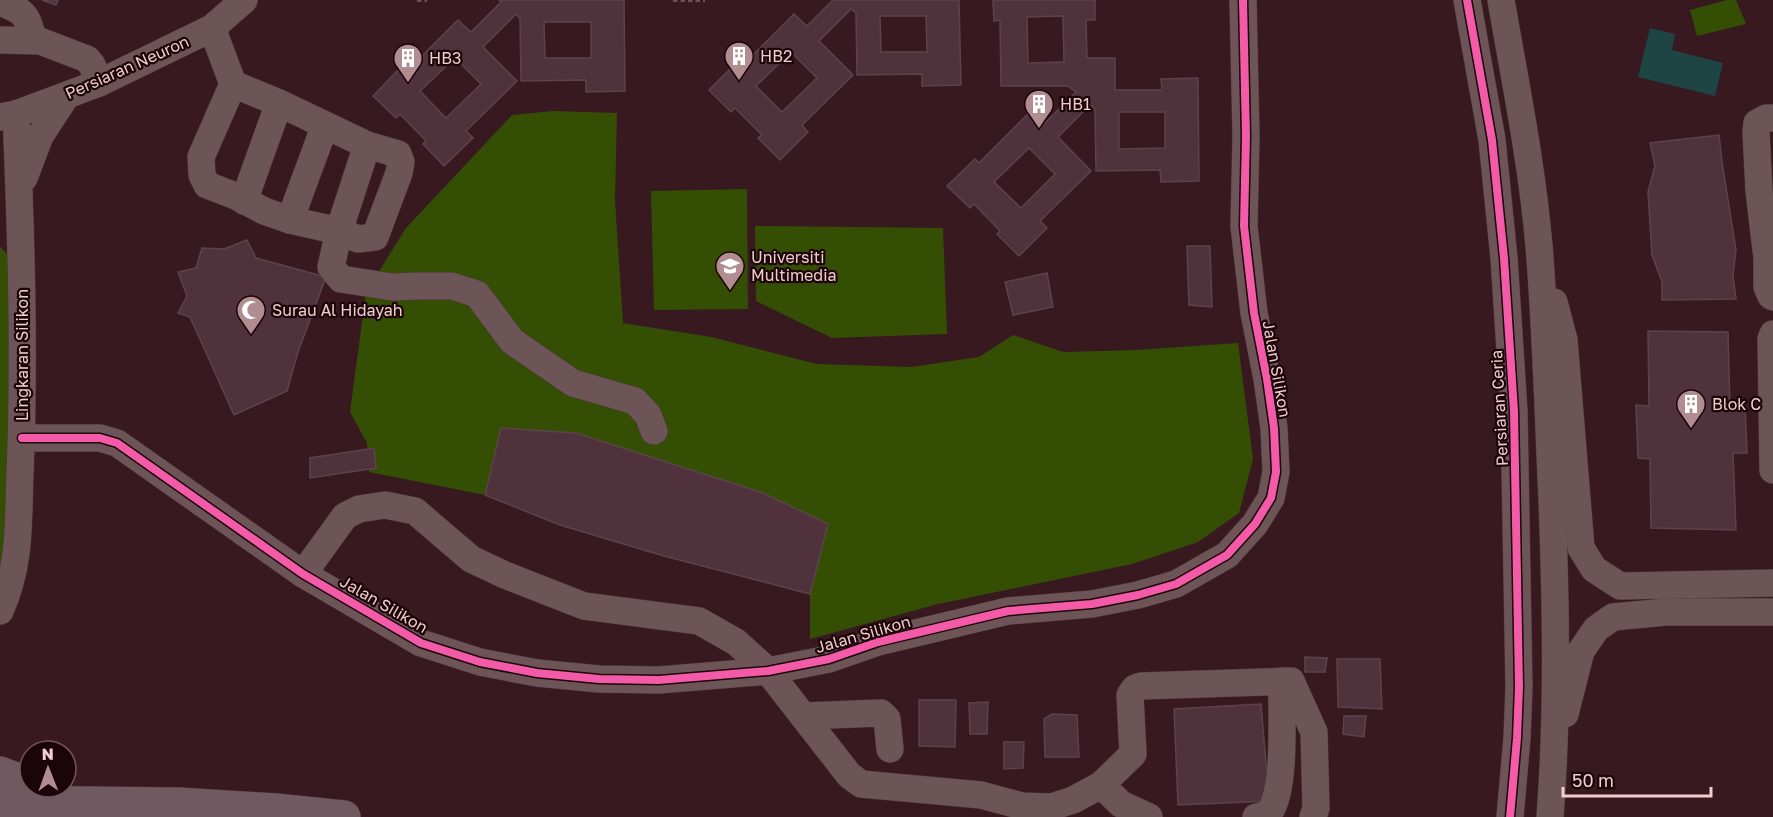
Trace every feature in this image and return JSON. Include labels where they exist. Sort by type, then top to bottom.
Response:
[{"type":"main road","points":[[0,773],[18,780]]},
{"type":"main road","points":[[73,799],[82,802]]},
{"type":"main road","points":[[0,802],[179,804],[344,817]]},
{"type":"street","name":"Persiaran Neuron","points":[[8,116],[99,83],[212,28],[244,0]]},
{"type":"street","name":"Jalan Silikon","points":[[22,438],[100,438],[117,443],[303,574],[422,643],[480,662],[537,673],[599,679],[659,680],[768,671],[828,659],[878,642],[1008,611],[1092,604],[1138,595],[1176,584],[1227,555],[1255,524],[1271,498],[1276,472],[1274,428],[1254,313],[1244,226],[1246,136],[1243,0]]},
{"type":"street","name":"Persiaran Ceria","points":[[1467,0],[1492,140],[1504,258],[1514,411],[1519,687],[1510,817]]},
{"type":"street","points":[[1501,0],[1539,246],[1549,395],[1555,572],[1556,726],[1550,817]]},
{"type":"street","points":[[0,2],[26,15],[33,40]]},
{"type":"street","points":[[212,28],[233,84],[201,157],[202,175],[207,184],[264,211],[290,220],[339,231],[358,239],[375,237],[399,173],[401,162],[398,154],[367,145],[233,84]]},
{"type":"street","points":[[0,40],[40,41],[87,59],[99,83]]},
{"type":"street","points":[[19,190],[40,136],[66,96]]},
{"type":"street","points":[[244,201],[279,103]]},
{"type":"street","name":"Lingkaran Silikon","points":[[3,605],[15,570],[19,536],[22,438],[19,190],[8,116]]},
{"type":"street","points":[[1773,118],[1766,118],[1757,123],[1756,132],[1767,258],[1767,287],[1773,297]]},
{"type":"street","points":[[290,220],[325,125]]},
{"type":"street","points":[[367,145],[339,231],[331,267],[341,279],[392,287],[452,286],[477,294],[512,341],[573,383],[635,400],[648,415],[654,431]]},
{"type":"street","points":[[0,226],[21,245]]},
{"type":"street","points":[[1539,246],[1564,340],[1581,548],[1594,568],[1620,586],[1773,583]]},
{"type":"street","points":[[1773,334],[1771,339],[1773,470]]},
{"type":"street","points":[[303,574],[345,516],[359,509],[385,505],[415,511],[471,559],[505,575],[584,606],[699,621],[736,642],[768,671],[849,775],[861,784],[981,795],[1022,806],[1051,807],[1072,800],[1101,785],[1133,754],[1130,695],[1135,688],[1291,681],[1314,732],[1316,808],[1313,817]]},
{"type":"street","points":[[1552,783],[1566,709],[1581,651],[1596,629],[1612,617],[1666,612],[1773,612]]},
{"type":"street","points":[[1256,817],[1265,814],[1272,807],[1281,776],[1282,681]]},
{"type":"street","points":[[803,716],[881,713],[887,719],[890,749]]},
{"type":"street","points":[[1101,785],[1120,804],[1149,817]]},
{"type":"path","points":[[417,0],[427,0]]},
{"type":"path","points":[[673,0],[705,0]]},
{"type":"green space","points":[[1727,0],[1736,0],[1746,24],[1697,36],[1690,10]]},
{"type":"green space","points":[[553,111],[617,113],[615,200],[623,323],[711,337],[817,364],[911,367],[979,357],[1013,335],[1063,352],[1137,350],[1238,343],[1253,459],[1239,513],[1198,542],[1132,564],[938,604],[810,639],[810,594],[828,524],[763,493],[576,433],[501,428],[485,495],[369,472],[367,443],[350,412],[366,292],[406,228],[512,115]]},
{"type":"green space","points":[[747,189],[748,309],[654,310],[651,191]]},
{"type":"green space","points":[[755,226],[943,228],[947,334],[832,338],[756,301]]},
{"type":"green space","points":[[0,247],[7,254],[11,351],[9,543],[0,581]]},
{"type":"water","points":[[1650,28],[1675,34],[1672,50],[1723,63],[1715,96],[1638,77]]},
{"type":"building","points":[[42,0],[58,0],[56,5]]},
{"type":"building","name":"HB3","points":[[499,0],[624,0],[625,91],[586,92],[586,80],[521,81],[520,19],[516,14],[483,47],[517,81],[466,131],[473,138],[444,166],[423,144],[426,141],[400,114],[396,118],[373,96],[400,68],[405,73],[458,20],[471,32],[501,2]],"holes":[[[544,22],[591,22],[591,58],[545,58]],[[455,58],[481,84],[446,118],[420,91]]]},
{"type":"building","name":"HB2","points":[[833,0],[959,0],[961,85],[922,86],[922,74],[857,75],[856,13],[851,9],[819,41],[853,75],[802,125],[808,132],[780,160],[758,138],[762,135],[735,108],[731,112],[709,90],[736,63],[741,67],[794,14],[807,26]],"holes":[[[880,16],[926,16],[927,52],[881,52]],[[791,52],[817,78],[782,112],[756,86]]]},
{"type":"building","name":"HB1","points":[[993,0],[1095,0],[1095,20],[1086,20],[1087,58],[1115,58],[1115,90],[1162,90],[1161,79],[1198,78],[1199,181],[1161,182],[1160,170],[1096,171],[1095,109],[1090,105],[1058,137],[1091,171],[1040,221],[1047,228],[1019,256],[997,234],[1000,231],[974,204],[970,208],[947,186],[975,159],[979,163],[1032,110],[1045,123],[1076,92],[1068,86],[1001,86],[1000,20],[994,21]],"holes":[[[1063,16],[1064,62],[1028,63],[1027,17]],[[1119,112],[1165,112],[1165,148],[1119,149]],[[1029,148],[1055,174],[1021,208],[994,182]]]},
{"type":"building","points":[[1719,135],[1736,250],[1733,275],[1736,299],[1662,300],[1662,282],[1652,255],[1648,192],[1655,166],[1650,143]]},
{"type":"building","name":"Surau Al Hidayah","points":[[247,240],[256,258],[326,277],[298,352],[287,391],[234,415],[190,317],[178,313],[187,296],[178,272],[196,268],[202,248],[224,249]]},
{"type":"building","points":[[1187,246],[1210,246],[1212,307],[1189,305]]},
{"type":"building","points":[[1047,273],[1053,307],[1013,315],[1005,282]]},
{"type":"building","name":"Blok C","points":[[1648,331],[1728,332],[1730,406],[1745,406],[1747,453],[1733,453],[1736,530],[1651,528],[1650,459],[1638,458],[1636,405],[1649,406]]},
{"type":"building","points":[[501,428],[576,433],[763,493],[828,524],[810,594],[664,556],[560,525],[485,495]]},
{"type":"building","points":[[374,448],[376,468],[310,478],[310,458]]},
{"type":"building","points":[[1305,657],[1327,658],[1325,672],[1305,672]]},
{"type":"building","points":[[1337,659],[1380,659],[1382,709],[1338,707]]},
{"type":"building","points":[[919,700],[956,700],[955,747],[919,746]]},
{"type":"building","points":[[988,702],[987,734],[970,734],[969,703]]},
{"type":"building","points":[[1261,704],[1269,801],[1178,805],[1174,709]]},
{"type":"building","points":[[1052,714],[1077,715],[1079,757],[1045,757],[1044,719]]},
{"type":"building","points":[[1344,716],[1366,716],[1364,737],[1343,734]]},
{"type":"building","points":[[1004,742],[1024,742],[1023,768],[1004,769]]},
{"type":"cycle path","points":[[22,438],[100,438],[117,443],[303,574],[421,643],[480,662],[537,673],[599,679],[659,680],[768,671],[829,659],[878,642],[1008,611],[1092,604],[1138,595],[1176,584],[1227,555],[1255,524],[1271,498],[1276,472],[1274,428],[1254,313],[1244,226],[1246,136],[1243,0]]},
{"type":"cycle path","points":[[1467,0],[1492,140],[1504,258],[1514,411],[1519,687],[1510,817]]},
{"type":"place","name":"HB2","points":[[739,82]]},
{"type":"place","name":"HB3","points":[[408,84]]},
{"type":"place","name":"HB1","points":[[1039,130]]},
{"type":"place","name":"Universiti Multimedia","points":[[730,292]]},
{"type":"place","name":"Surau Al Hidayah","points":[[251,336]]},
{"type":"place","name":"Blok C","points":[[1691,430]]}]
